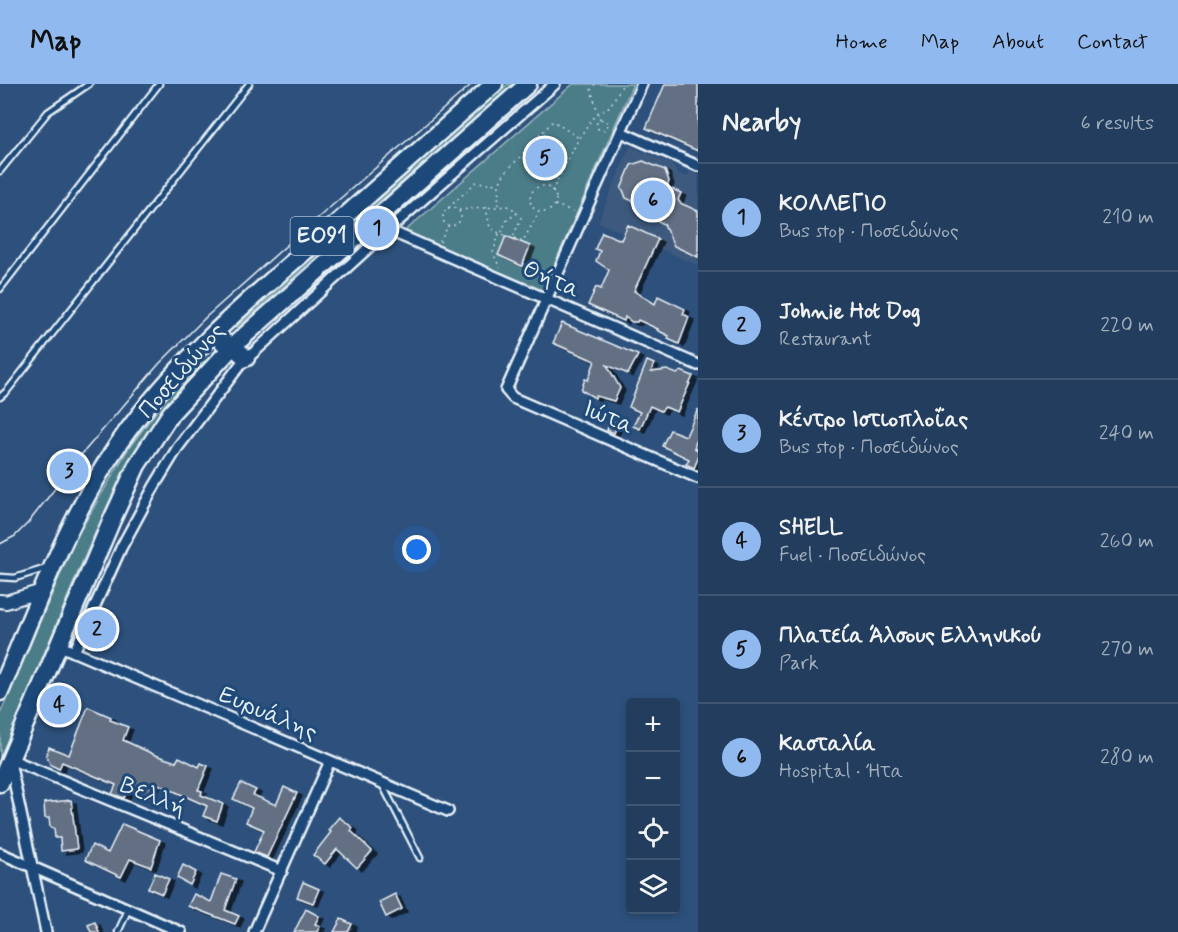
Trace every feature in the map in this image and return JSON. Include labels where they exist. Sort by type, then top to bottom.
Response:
[{"type":"highway","name":"Ποσειδώνος","points":[[0,692],[52,566],[84,501],[119,443],[155,394],[254,295],[494,84]]},
{"type":"highway","name":"Ποσειδώνος","points":[[0,783],[66,648],[111,522],[137,465],[171,413],[233,346],[528,84]]},
{"type":"highway","points":[[211,337],[233,346],[246,358]]},
{"type":"street","points":[[66,648],[178,447],[246,358],[555,84]]},
{"type":"street","points":[[546,300],[642,84]]},
{"type":"street","points":[[621,132],[698,166]]},
{"type":"street","name":"Θήτα","points":[[388,231],[698,365]]},
{"type":"street","name":"Ιώτα","points":[[546,300],[506,390],[513,398],[698,478]]},
{"type":"street","points":[[0,601],[6,602],[42,591]]},
{"type":"street","name":"Ευρυάλης","points":[[66,648],[448,811]]},
{"type":"street","points":[[10,759],[46,932]]},
{"type":"street","name":"Βελλή","points":[[10,759],[282,872]]},
{"type":"street","points":[[254,932],[330,761]]},
{"type":"street","points":[[0,853],[181,932]]},
{"type":"lane","points":[[0,171],[48,112],[89,84]]},
{"type":"lane","points":[[0,289],[159,84]]},
{"type":"lane","points":[[0,397],[249,84]]},
{"type":"lane","points":[[0,577],[15,578],[52,566]]},
{"type":"lane","points":[[381,783],[420,858]]},
{"type":"lane","points":[[118,932],[128,909]]},
{"type":"path","points":[[594,84],[591,90],[600,119]]},
{"type":"path","points":[[552,191],[579,138],[592,119],[610,106],[623,84]]},
{"type":"path","points":[[498,206],[499,184],[504,174],[553,122],[579,138]]},
{"type":"path","points":[[448,226],[442,217],[448,208],[476,182],[499,184]]},
{"type":"path","points":[[540,187],[548,187],[556,197],[555,204],[548,212],[539,212],[532,207],[530,195],[540,187]]},
{"type":"path","points":[[555,204],[585,215]]},
{"type":"path","points":[[448,208],[459,210],[507,206],[521,219],[513,237]]},
{"type":"path","points":[[486,207],[490,228],[523,241],[539,212]]},
{"type":"path","points":[[448,226],[459,224],[461,217],[459,210]]},
{"type":"path","points":[[497,278],[500,268],[493,253],[506,221],[517,213]]},
{"type":"path","points":[[436,251],[448,226]]},
{"type":"shaded area","points":[[630,146],[671,164],[679,174],[687,177],[690,172],[698,175],[698,265],[598,222]]},
{"type":"green space","points":[[508,84],[513,84],[236,328],[234,326]]},
{"type":"green space","points":[[573,84],[633,84],[543,291],[405,231]]},
{"type":"green space","points":[[203,359],[204,361],[158,416],[122,477],[91,542],[0,759],[0,714],[77,536],[128,449],[170,393]]},
{"type":"building","points":[[665,84],[698,84],[698,151],[646,128]]},
{"type":"building","points":[[643,161],[665,170],[669,181],[667,187],[681,193],[678,200],[680,203],[698,211],[698,257],[674,246],[664,224],[658,221],[661,214],[626,198],[621,189],[631,165]]},
{"type":"building","points":[[628,225],[658,239],[634,291],[655,304],[658,296],[685,309],[683,314],[689,317],[679,344],[668,339],[669,336],[658,329],[638,320],[632,322],[625,317],[624,321],[588,305],[596,287],[601,289],[609,270],[596,261],[600,251],[595,249],[602,232],[621,240]]},
{"type":"building","points":[[506,236],[530,246],[522,266],[498,255]]},
{"type":"building","points":[[562,323],[638,355],[628,374],[607,365],[620,388],[614,401],[596,396],[595,398],[581,390],[585,379],[588,380],[595,361],[553,343]]},
{"type":"building","points":[[647,361],[654,364],[651,372],[667,370],[677,374],[681,371],[693,376],[677,412],[665,407],[661,411],[650,406],[640,429],[633,426],[640,412],[629,407]]},
{"type":"building","points":[[698,409],[698,435],[694,448],[698,450],[698,458],[694,468],[686,464],[689,459],[662,446],[670,430],[686,436]]},
{"type":"building","points":[[610,421],[618,424],[614,433],[607,430]]},
{"type":"building","points":[[55,689],[73,696],[63,721],[45,714]]},
{"type":"building","points":[[88,707],[128,727],[123,740],[176,762],[179,757],[199,767],[201,763],[208,766],[198,790],[202,791],[201,795],[223,804],[217,821],[203,816],[207,806],[156,783],[150,798],[128,789],[124,798],[112,794],[116,785],[62,762],[59,769],[51,765],[46,756],[49,747],[69,755]]},
{"type":"building","points":[[241,783],[256,790],[253,795],[276,805],[284,787],[297,793],[267,857],[254,852],[264,830],[246,822],[252,808],[233,799]]},
{"type":"building","points":[[71,800],[77,849],[61,851],[60,838],[55,838],[54,828],[50,827],[49,818],[45,818],[44,803]]},
{"type":"building","points":[[339,817],[353,828],[351,831],[372,851],[357,868],[337,849],[325,864],[313,855],[331,832],[328,830]]},
{"type":"building","points":[[122,824],[160,840],[151,867],[130,859],[121,877],[85,860],[92,845],[108,853]]},
{"type":"building","points":[[183,865],[196,872],[190,885],[177,878]]},
{"type":"building","points":[[155,873],[169,879],[162,894],[148,888]]},
{"type":"building","points":[[221,874],[236,879],[225,910],[239,916],[235,924],[188,906],[194,894],[211,902]]},
{"type":"building","points":[[303,882],[319,889],[313,903],[297,897]]},
{"type":"building","points":[[395,894],[402,909],[386,917],[379,902]]},
{"type":"building","points":[[306,909],[319,916],[315,924],[320,926],[317,932],[294,932]]},
{"type":"building","points":[[341,919],[352,924],[348,932],[334,932]]},
{"type":"building","points":[[95,922],[99,932],[91,932],[88,925]]},
{"type":"tram line","points":[[0,544],[15,536],[28,523],[82,454],[159,364],[206,317],[472,84]]},
{"type":"place","name":"Πλατεία Άλσους Ελληνικού","points":[[545,158]]},
{"type":"place","name":"Κασταλία","points":[[653,200]]},
{"type":"place","name":"ΚΟΛΛΕΓΙΟ","points":[[377,228]]},
{"type":"place","name":"Κέντρο Ιστιοπλοΐας","points":[[69,471]]},
{"type":"place","name":"Johnie Hot Dog","points":[[97,629]]},
{"type":"place","name":"SHELL","points":[[59,705]]}]
